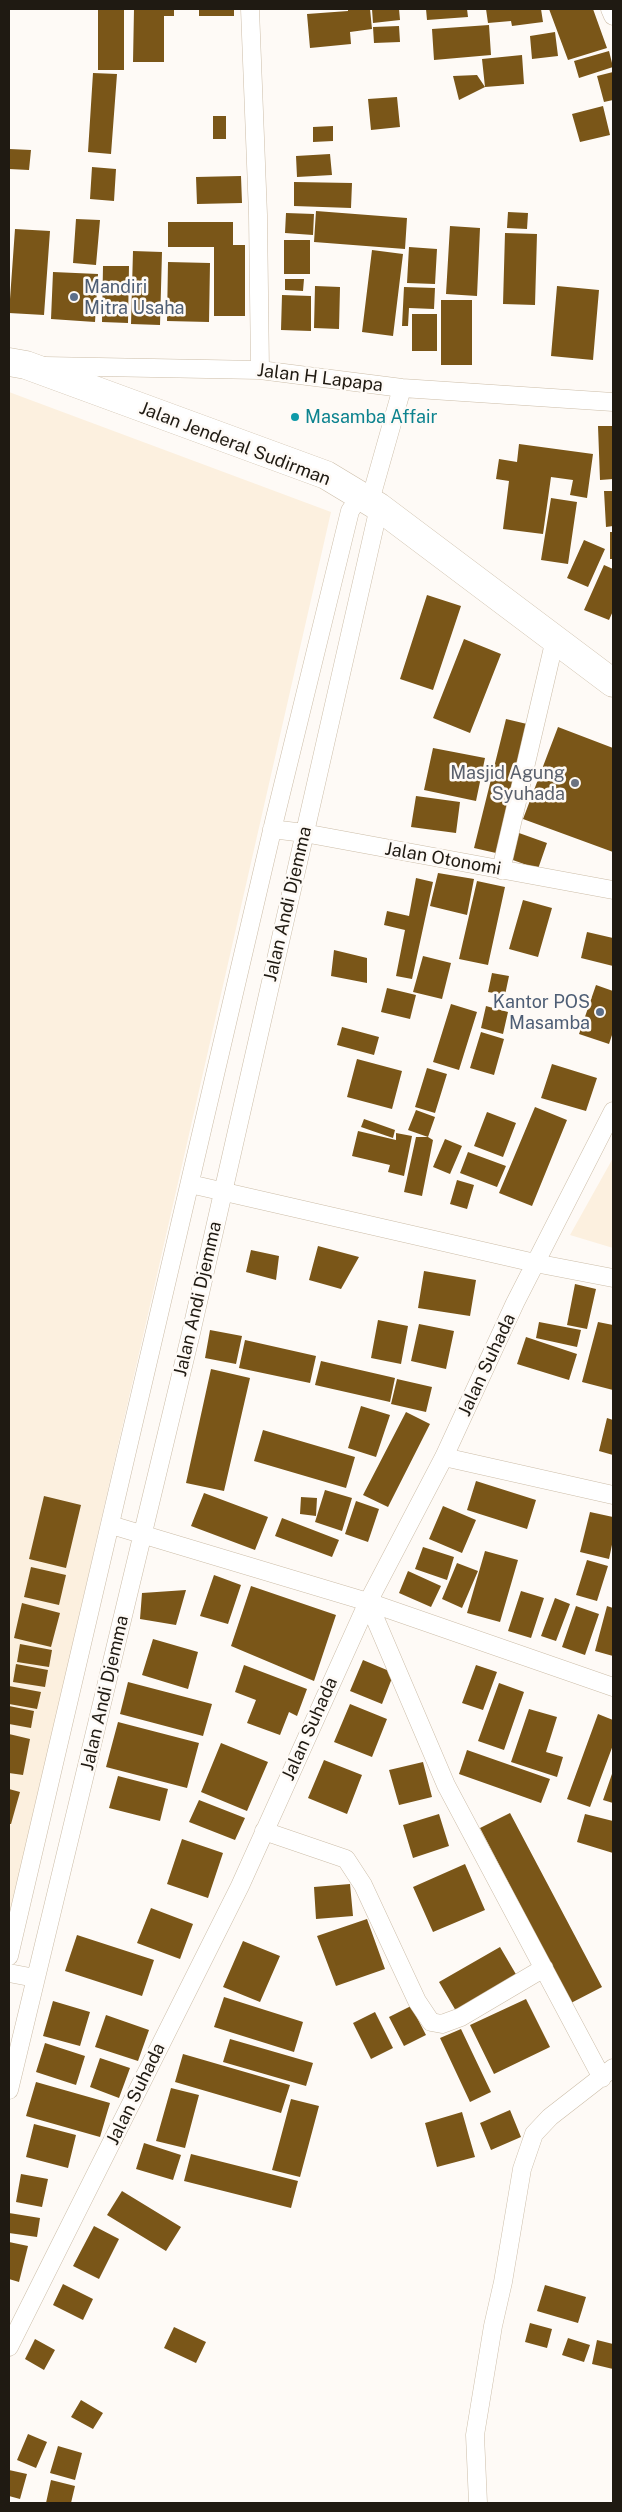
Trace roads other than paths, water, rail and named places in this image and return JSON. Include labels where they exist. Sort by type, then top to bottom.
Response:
[{"type":"highway","name":"Jalan Jenderal Sudirman","points":[[18,364],[326,475],[370,501],[613,683]]},
{"type":"street","points":[[250,9],[258,215],[260,370]]},
{"type":"street","points":[[610,9],[613,16]]},
{"type":"street","name":"Jalan H Lapapa","points":[[18,364],[260,370],[402,388],[613,402]]},
{"type":"street","points":[[370,501],[402,388]]},
{"type":"street","name":"Jalan Andi Djemma","points":[[9,1956],[272,829],[350,511],[370,501]]},
{"type":"street","name":"Jalan Andi Djemma","points":[[9,2090],[99,1719],[304,833],[370,501]]},
{"type":"street","points":[[501,870],[555,639]]},
{"type":"street","name":"Jalan Otonomi","points":[[272,829],[304,833],[613,890]]},
{"type":"street","name":"Jalan Suhada","points":[[9,2347],[236,1894],[368,1602],[444,1457],[535,1263],[613,1111]]},
{"type":"street","points":[[190,1184],[535,1263],[613,1278]]},
{"type":"street","points":[[444,1457],[613,1495]]},
{"type":"street","points":[[110,1524],[368,1602],[613,1687]]},
{"type":"street","points":[[368,1602],[446,1784],[544,1968],[608,2073],[550,2117],[534,2134],[522,2169],[475,2435],[478,2503]]},
{"type":"street","points":[[264,1832],[346,1859],[362,1884],[417,2001],[431,2022],[442,2024],[462,2017],[544,1968]]},
{"type":"street","points":[[9,1973],[35,1978]]},
{"type":"place","name":"Mandiri Mitra Usaha","points":[[74,297]]},
{"type":"place","name":"Masamba Affair","points":[[295,417]]},
{"type":"place","name":"Masjid Agung Syuhada","points":[[575,783]]},
{"type":"place","name":"Kantor POS Masamba","points":[[600,1012]]}]
